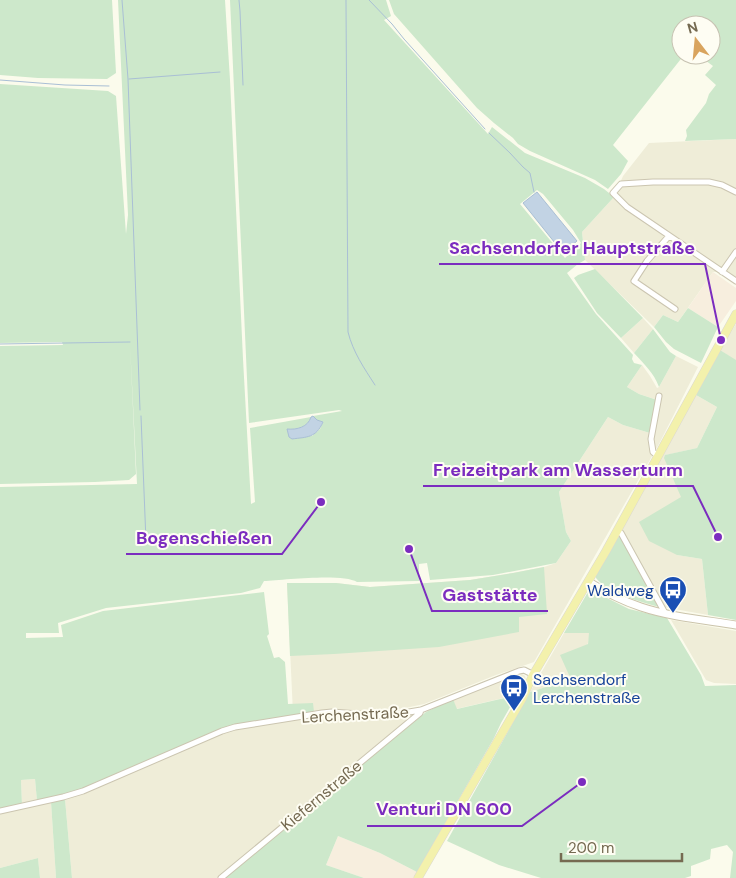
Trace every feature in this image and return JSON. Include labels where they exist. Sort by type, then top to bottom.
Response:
[{"type":"main road","points":[[418,878],[522,699],[528,692],[535,676],[545,663],[547,652],[589,582],[736,314]]},
{"type":"main road","points":[[589,582],[641,607],[736,625]]},
{"type":"street","points":[[736,192],[722,185],[709,182],[661,182],[621,184],[613,193],[627,207],[736,281]]},
{"type":"street","points":[[669,236],[647,261],[634,281],[675,309]]},
{"type":"street","points":[[722,272],[736,252]]},
{"type":"street","points":[[658,456],[652,452],[650,442],[659,396]]},
{"type":"street","points":[[621,534],[665,613]]},
{"type":"street","name":"Lerchenstraße","points":[[0,811],[83,791],[222,730],[322,713],[385,716],[421,710],[519,671],[524,670],[535,676]]},
{"type":"street","name":"Kiefernstraße","points":[[221,878],[421,710]]},
{"type":"shaded area","points":[[736,139],[736,278],[727,272],[713,272],[678,322],[663,315],[654,327],[585,260],[582,232],[614,197],[623,176],[649,143]]},
{"type":"shaded area","points":[[713,272],[736,288],[736,301],[718,327],[688,308]]},
{"type":"shaded area","points":[[643,318],[653,329],[634,353],[621,338]]},
{"type":"shaded area","points":[[736,324],[736,361],[720,350]]},
{"type":"shaded area","points":[[676,356],[698,367],[659,444],[534,662],[424,704],[396,710],[293,714],[287,583],[336,583],[370,587],[470,580],[544,567],[556,563],[571,541],[566,532],[559,492],[608,417],[623,425],[650,433],[657,400],[639,394],[627,387],[642,365],[657,388],[659,387]]},
{"type":"shaded area","points":[[696,395],[717,407],[697,448],[666,455],[682,497],[677,555],[702,559],[708,615],[663,607],[621,531]]},
{"type":"shaded area","points":[[671,620],[736,631],[736,684],[714,683],[706,680]]},
{"type":"shaded area","points":[[564,633],[590,633],[575,678],[530,692]]},
{"type":"shaded area","points":[[521,673],[525,676],[526,680],[517,695],[456,709],[453,699]]},
{"type":"shaded area","points":[[415,713],[217,878],[72,878],[65,799],[223,732],[235,729],[322,715],[386,719]]},
{"type":"shaded area","points":[[35,779],[37,801],[22,805],[21,780]]},
{"type":"shaded area","points":[[51,802],[56,878],[40,878],[38,858],[0,868],[0,813]]},
{"type":"shaded area","points":[[338,836],[380,853],[417,872],[414,878],[364,878],[326,865]]},
{"type":"green space","points":[[0,0],[112,0],[116,73],[107,79],[38,78],[0,75]]},
{"type":"green space","points":[[118,0],[225,0],[251,504],[255,502],[250,428],[311,417],[302,427],[288,429],[312,436],[320,429],[323,422],[313,416],[342,411],[249,423],[230,0],[386,0],[391,16],[384,20],[488,134],[492,127],[525,153],[585,178],[614,197],[582,232],[585,260],[567,273],[596,314],[633,355],[634,363],[642,365],[627,387],[639,394],[657,400],[650,433],[623,425],[608,417],[559,492],[566,532],[571,541],[556,563],[493,575],[430,580],[427,563],[419,564],[419,581],[357,582],[350,579],[326,577],[264,581],[260,588],[241,593],[106,608],[58,623],[59,633],[26,633],[26,638],[63,637],[61,625],[103,611],[264,592],[269,634],[267,636],[274,658],[279,657],[285,662],[288,704],[313,703],[314,712],[241,724],[84,789],[37,801],[35,779],[21,780],[22,805],[0,809],[0,487],[137,484],[130,344],[136,474],[129,480],[0,484],[0,346],[63,345],[62,342],[0,343],[0,84],[108,91],[116,96],[126,234],[128,215]],"holes":[[[537,190],[543,194],[573,230],[581,243],[565,258],[520,204]]]},
{"type":"green space","points":[[389,0],[736,0],[736,139],[685,141],[687,136],[686,130],[706,103],[709,94],[716,85],[705,75],[713,66],[712,65],[721,65],[721,15],[671,15],[671,65],[676,65],[613,145],[628,161],[621,174],[608,189],[595,180],[518,144],[477,108],[394,14]]},
{"type":"green space","points":[[595,269],[643,318],[621,338],[597,313],[574,278]]},
{"type":"green space","points":[[688,308],[718,327],[701,363],[674,349],[654,327],[663,315],[678,322]]},
{"type":"green space","points":[[653,329],[670,352],[676,356],[659,387],[652,373],[634,353]]},
{"type":"green space","points":[[720,350],[736,360],[736,620],[708,615],[702,559],[677,555],[649,541],[639,522],[681,497],[664,458],[665,455],[697,448],[717,407],[696,395]]},
{"type":"green space","points":[[620,534],[660,607],[616,592],[596,578],[596,574]]},
{"type":"green space","points":[[544,567],[547,614],[519,617],[519,632],[439,647],[290,656],[287,583],[336,583],[370,587],[470,580]]},
{"type":"green space","points":[[591,591],[629,609],[667,618],[701,675],[705,686],[736,685],[736,878],[730,878],[733,852],[727,845],[711,849],[710,859],[691,866],[691,876],[685,878],[541,878],[499,865],[447,841],[530,692],[574,678],[569,675],[560,655],[588,644],[589,633],[564,633],[588,592]]},
{"type":"green space","points":[[517,695],[417,872],[380,853],[338,836],[326,865],[364,878],[225,878],[426,712],[453,699],[457,709]]},
{"type":"green space","points":[[65,799],[72,878],[56,878],[51,802]]},
{"type":"green space","points":[[38,858],[40,878],[0,878],[0,868]]},
{"type":"water","points":[[537,192],[577,241],[563,253],[523,203]]},
{"type":"water","points":[[313,416],[323,422],[314,434],[292,439],[289,437],[287,429],[302,427]]},
{"type":"waterway","points":[[122,0],[128,79],[140,410]]},
{"type":"waterway","points":[[239,0],[243,85]]},
{"type":"waterway","points":[[346,0],[348,332],[356,353],[375,385]]},
{"type":"waterway","points":[[369,0],[485,129]]},
{"type":"waterway","points":[[129,79],[220,72]]},
{"type":"waterway","points":[[0,80],[109,86]]},
{"type":"waterway","points":[[489,133],[530,173],[534,192]]},
{"type":"waterway","points":[[0,344],[130,342]]},
{"type":"waterway","points":[[141,416],[146,541]]},
{"type":"place","name":"Sachsendorfer Hauptstraße","points":[[721,340]]},
{"type":"place","name":"Bogenschießen","points":[[321,502]]},
{"type":"place","name":"Freizeitpark am Wasserturm","points":[[718,537]]},
{"type":"place","name":"Gaststätte","points":[[409,549]]},
{"type":"place","name":"Waldweg","points":[[673,614]]},
{"type":"place","name":"Sachsendorf Lerchenstraße","points":[[514,712]]},
{"type":"place","name":"Venturi DN 600","points":[[582,782]]}]
